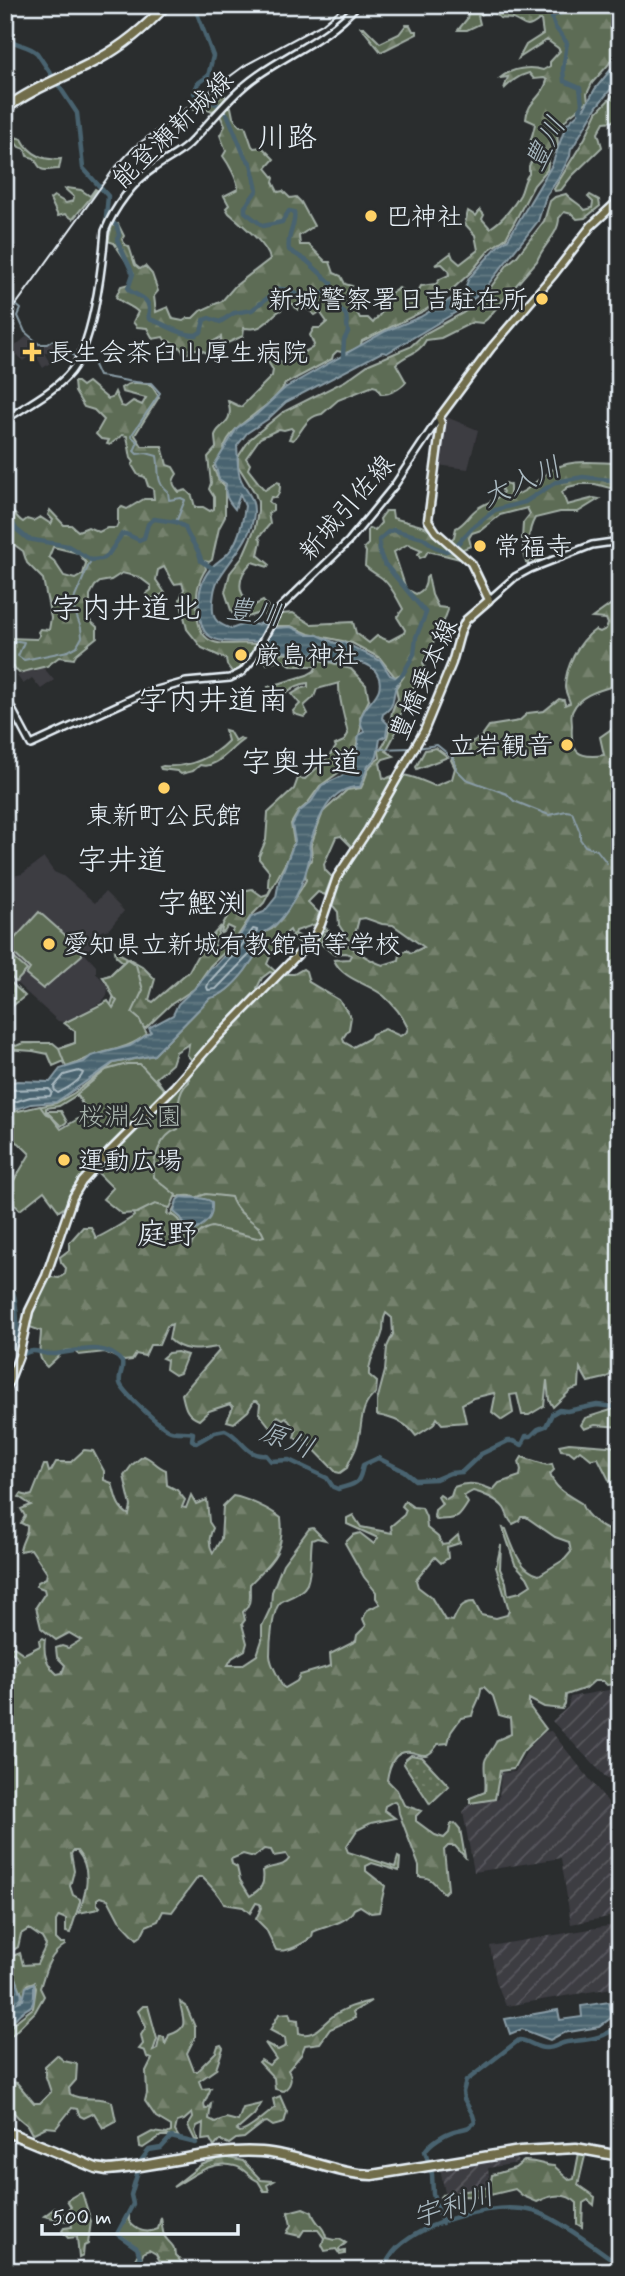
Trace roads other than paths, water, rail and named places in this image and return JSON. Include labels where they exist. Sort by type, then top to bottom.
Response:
[{"type":"highway","points":[[5,107],[124,38],[163,5]]},
{"type":"highway","points":[[5,2131],[96,2168],[107,2169],[244,2152],[300,2158],[352,2174],[372,2175],[520,2151],[576,2148],[620,2156]]},
{"type":"main road","name":"能登瀬新城線","points":[[5,420],[63,380],[78,362],[90,329],[109,221],[139,180],[183,149],[257,76],[314,41],[342,21],[358,5]]},
{"type":"main road","points":[[439,418],[491,348],[591,226],[620,199]]},
{"type":"main road","name":"豊橋乗本線","points":[[5,1392],[19,1354],[29,1311],[46,1276],[75,1192],[110,1151],[313,939],[337,877],[368,830],[424,732],[466,620],[489,600],[475,570],[462,553],[432,528],[427,514],[441,424],[439,418]]},
{"type":"main road","name":"新城引佐線","points":[[5,696],[32,745],[147,692],[242,672],[252,660],[275,615],[349,541],[394,486],[439,418]]},
{"type":"main road","points":[[489,600],[515,577],[530,569],[592,545],[620,541]]},
{"type":"water","points":[[620,58],[620,78],[597,106],[571,148],[570,156],[546,196],[538,221],[482,292],[458,311],[387,353],[382,352],[286,402],[268,419],[247,433],[237,446],[240,478],[254,506],[254,513],[245,540],[216,583],[213,613],[219,623],[231,629],[250,622],[256,625],[261,623],[276,628],[291,627],[335,643],[343,642],[381,661],[390,675],[399,679],[391,706],[382,718],[388,724],[386,736],[380,739],[377,757],[368,766],[360,787],[341,792],[327,805],[313,834],[305,875],[292,903],[283,917],[265,932],[252,961],[236,981],[219,995],[210,998],[154,1055],[113,1063],[56,1102],[31,1104],[5,1113],[5,1084],[17,1081],[50,1082],[60,1069],[84,1062],[91,1056],[130,1046],[151,1032],[149,1028],[173,1015],[178,1004],[235,944],[251,917],[264,912],[276,897],[279,881],[295,841],[292,825],[299,812],[311,802],[322,785],[342,776],[357,751],[359,735],[365,732],[361,717],[379,689],[378,676],[366,664],[354,663],[348,666],[312,654],[274,651],[275,645],[223,641],[204,631],[199,609],[202,583],[208,571],[227,554],[235,542],[245,506],[240,494],[235,509],[230,503],[226,495],[226,484],[219,479],[215,464],[237,428],[256,415],[285,388],[386,331],[420,317],[465,288],[469,278],[498,246],[508,239],[552,165],[566,125],[585,107],[595,89]]},
{"type":"water","points":[[181,1197],[201,1198],[212,1202],[210,1217],[194,1232],[188,1231],[174,1212],[177,1200]]},
{"type":"water","points":[[15,1975],[22,1996],[18,2002],[23,2000],[26,1987],[34,1983],[33,2001],[30,2007],[20,2013],[5,2034],[5,1997]]},
{"type":"water","points":[[609,2002],[612,2017],[599,2027],[563,2033],[550,2040],[522,2029],[510,2034],[505,2019],[558,2010],[560,2020],[582,2017],[581,2006]]},
{"type":"waterway","points":[[194,5],[213,56],[208,76],[198,83],[194,93],[200,101],[221,106],[251,164],[257,190],[245,207],[245,212],[263,226],[282,222],[289,211],[294,212],[289,250],[307,261],[331,283],[332,300],[346,315],[348,332],[344,340],[343,357]]},
{"type":"waterway","points":[[500,5],[503,8],[526,12],[530,5]]},
{"type":"waterway","points":[[574,5],[570,10],[552,18],[567,43],[564,81],[580,88],[580,110],[583,114]]},
{"type":"waterway","points":[[5,36],[37,53],[77,113],[83,168],[108,196],[106,217],[117,226],[117,240],[133,274],[128,289],[146,301],[149,319],[196,335],[201,332],[204,320],[209,318],[220,322],[234,313],[252,310],[279,289],[306,299],[317,297],[324,292],[332,295]]},
{"type":"waterway","points":[[5,296],[21,309],[18,316],[25,332],[39,344],[47,344],[53,340],[61,342],[76,358]]},
{"type":"waterway","points":[[80,360],[93,363],[99,376],[151,383],[160,393],[131,436],[138,442],[134,451],[137,454],[157,456],[160,480],[168,492],[169,500],[185,500],[176,522]]},
{"type":"waterway","name":"大入川","points":[[395,682],[403,674],[414,654],[416,637],[426,613],[384,563],[379,540],[393,530],[423,538],[446,551],[453,549],[472,528],[495,510],[525,502],[556,482],[583,477],[620,481]]},
{"type":"waterway","points":[[5,511],[16,529],[28,539],[68,546],[91,560],[102,559],[108,555],[122,534],[139,540],[144,538],[148,524],[154,519],[176,522],[185,527],[201,561],[214,569]]},
{"type":"waterway","points":[[5,639],[11,644],[24,642],[18,656],[24,660],[68,651],[77,646],[82,637],[73,606],[91,560]]},
{"type":"waterway","points":[[417,748],[437,745],[453,758],[457,770],[466,779],[507,794],[514,801],[549,815],[572,812],[580,839],[585,846],[597,850],[607,863]]},
{"type":"waterway","points":[[378,749],[411,748]]},
{"type":"waterway","name":"原川","points":[[5,1293],[12,1290],[15,1298],[17,1353],[22,1355],[35,1351],[54,1354],[90,1349],[108,1351],[122,1362],[122,1388],[143,1410],[167,1429],[193,1433],[192,1440],[196,1443],[215,1432],[225,1430],[253,1453],[266,1455],[271,1461],[289,1460],[327,1478],[333,1487],[338,1489],[356,1483],[363,1465],[378,1458],[404,1471],[415,1480],[436,1479],[450,1473],[462,1472],[481,1454],[508,1441],[522,1445],[526,1436],[531,1436],[546,1426],[552,1414],[559,1410],[597,1405],[615,1407],[620,1402]]},
{"type":"waterway","points":[[442,2223],[425,2151],[442,2137],[468,2128],[475,2122],[464,2099],[466,2081],[519,2040],[548,2048],[601,2036],[620,2025]]},
{"type":"waterway","points":[[140,2162],[149,2150],[161,2148],[171,2137],[196,2143]]},
{"type":"waterway","points":[[119,2271],[132,2266],[140,2257],[137,2248],[117,2234],[133,2204],[131,2195],[139,2168]]},
{"type":"waterway","name":"宇利川","points":[[382,2271],[397,2248],[425,2229],[462,2216],[500,2209],[542,2214],[620,2265]]},
{"type":"railway","points":[[5,320],[113,170],[134,147],[244,66],[322,24],[345,5]]},
{"type":"place","name":"巴神社","points":[[371,216]]},
{"type":"place","name":"新城警察署日吉駐在所","points":[[542,299]]},
{"type":"place","name":"長生会茶臼山厚生病院","points":[[32,352]]},
{"type":"place","name":"常福寺","points":[[480,546]]},
{"type":"place","name":"厳島神社","points":[[241,655]]},
{"type":"place","name":"立岩観音","points":[[567,745]]},
{"type":"place","name":"東新町公民館","points":[[164,788]]},
{"type":"place","name":"愛知県立新城有教館高等学校","points":[[49,944]]},
{"type":"place","name":"運動広場","points":[[64,1160]]},
{"type":"district","name":"川路","points":[[287,137]]},
{"type":"district","name":"字内井道北","points":[[126,608]]},
{"type":"district","name":"字内井道南","points":[[213,700]]},
{"type":"district","name":"字奥井道","points":[[301,762]]},
{"type":"district","name":"字井道","points":[[122,860]]},
{"type":"district","name":"字鰹渕","points":[[202,903]]},
{"type":"district","name":"庭野","points":[[167,1234]]},
{"type":"water label","name":"豊川","points":[[544,143]]},
{"type":"water label","name":"豊川","points":[[254,611]]},
{"type":"park label","name":"桜淵公園","points":[[130,1116]]}]
